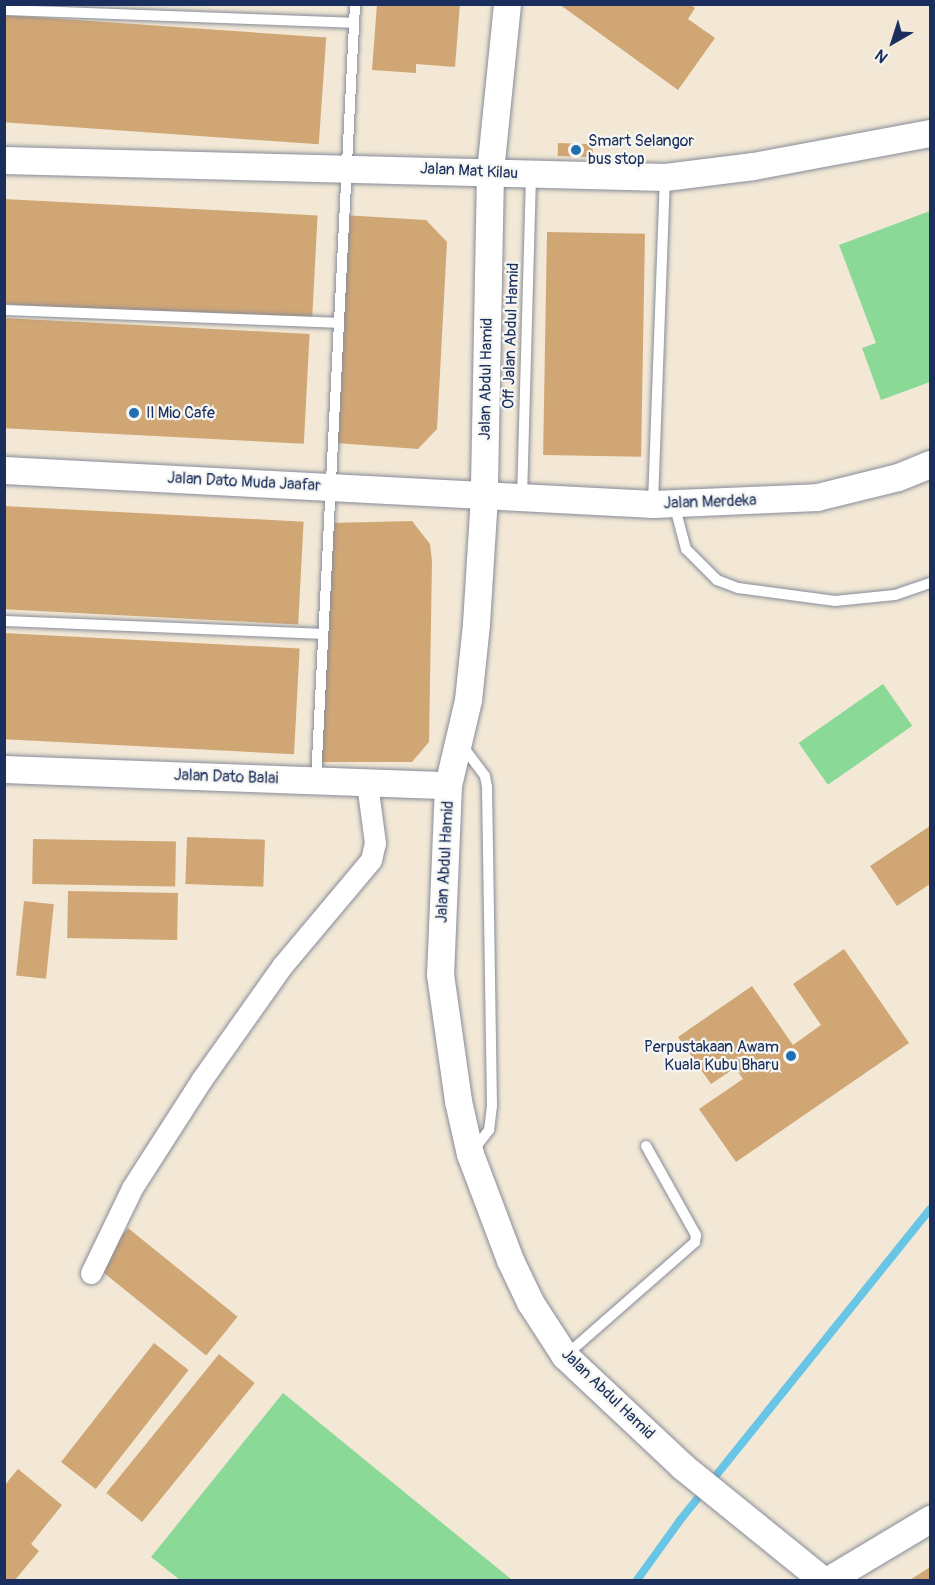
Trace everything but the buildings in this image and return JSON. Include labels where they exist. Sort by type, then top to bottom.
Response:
[{"type":"street","name":"Jalan Abdul Hamid","points":[[507,4],[490,172],[484,496],[476,624],[458,742],[448,785],[440,974],[458,1101],[470,1154],[510,1260],[530,1302],[565,1356],[682,1466],[823,1581]]},
{"type":"street","name":"Jalan Mat Kilau","points":[[4,160],[344,166],[665,177],[753,166],[930,133]]},
{"type":"street","name":"Jalan Merdeka","points":[[484,496],[663,504],[817,497],[898,477],[930,464]]},
{"type":"street","name":"Jalan Dato Muda Jaafar","points":[[4,470],[333,486],[484,496]]},
{"type":"street","name":"Jalan Dato Balai","points":[[4,769],[448,785]]},
{"type":"street","points":[[91,1273],[132,1188],[202,1079],[282,966],[371,860],[375,843],[367,783]]},
{"type":"street","points":[[828,1581],[930,1519]]},
{"type":"lane","points":[[316,780],[321,634],[333,486],[344,166],[355,4]]},
{"type":"lane","points":[[4,10],[354,23]]},
{"type":"lane","name":"Off Jalan Abdul Hamid","points":[[522,498],[531,174]]},
{"type":"lane","points":[[665,177],[663,504],[686,549],[717,580],[738,588],[834,601],[895,595],[930,583]]},
{"type":"lane","points":[[4,310],[338,323]]},
{"type":"lane","points":[[4,621],[321,634]]},
{"type":"lane","points":[[458,742],[485,776],[487,787],[492,1106],[489,1130],[470,1154]]},
{"type":"lane","points":[[565,1356],[695,1242],[696,1235],[646,1146]]},
{"type":"green space","points":[[930,211],[930,382],[881,400],[862,348],[876,343],[839,245]]},
{"type":"green space","points":[[883,684],[912,726],[828,785],[799,743]]},
{"type":"green space","points":[[283,1393],[512,1580],[180,1580],[151,1557]]},
{"type":"waterway","points":[[637,1580],[681,1519],[930,1209]]},
{"type":"place","name":"Smart Selangor bus stop","points":[[576,150]]},
{"type":"place","name":"Il Mio Cafe","points":[[134,413]]},
{"type":"place","name":"Perpustakaan Awam Kuala Kubu Bharu","points":[[791,1056]]}]
